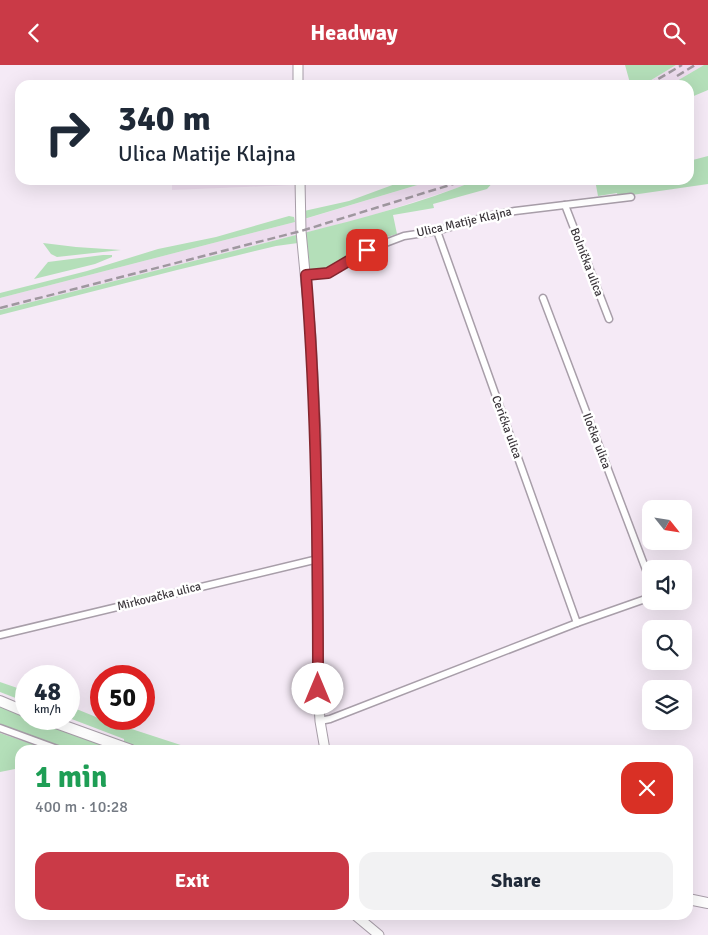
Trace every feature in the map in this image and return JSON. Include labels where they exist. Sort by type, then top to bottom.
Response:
[{"type":"main road","points":[[298,65],[298,80]]},
{"type":"main road","points":[[300,185],[301,231],[311,336],[316,435],[318,689],[324,745]]},
{"type":"main road","points":[[0,701],[15,707]]},
{"type":"main road","points":[[76,730],[117,745]]},
{"type":"main road","points":[[693,900],[708,903]]},
{"type":"main road","points":[[361,920],[379,935]]},
{"type":"street","name":"Ulica Matije Klajna","points":[[306,275],[328,273],[367,250],[395,238],[437,231],[488,216],[515,211],[631,197]]},
{"type":"street","name":"Bolnička ulica","points":[[565,205],[609,319]]},
{"type":"street","name":"Cerićka ulica","points":[[437,231],[577,623]]},
{"type":"street","name":"Iločka ulica","points":[[543,298],[642,560]]},
{"type":"street","name":"Mirkovačka ulica","points":[[0,635],[318,559]]},
{"type":"street","points":[[320,721],[330,719],[577,623],[642,600]]},
{"type":"street","points":[[0,728],[46,745]]},
{"type":"shaded area","points":[[676,65],[704,65],[678,80],[651,80]]},
{"type":"shaded area","points":[[172,185],[294,185],[172,190]]},
{"type":"shaded area","points":[[417,185],[464,185],[364,218],[0,310],[0,298],[295,222]]},
{"type":"green space","points":[[625,65],[676,65],[651,80],[629,80]]},
{"type":"green space","points":[[704,65],[708,65],[708,90],[694,96],[694,80],[678,80]]},
{"type":"green space","points":[[708,156],[708,184],[618,197],[617,193],[598,196],[596,185],[694,185],[694,160]]},
{"type":"green space","points":[[392,185],[417,185],[304,219],[304,211],[349,201]]},
{"type":"green space","points":[[464,185],[491,185],[487,189],[433,204],[434,208],[393,215],[397,234],[366,245],[332,266],[309,270],[304,233],[413,203]]},
{"type":"green space","points":[[289,216],[294,217],[295,222],[0,298],[0,293],[87,271],[158,249],[216,237]]},
{"type":"green space","points":[[296,235],[298,243],[276,246],[0,315],[0,310]]},
{"type":"green space","points":[[43,243],[121,250],[57,257],[51,254]]},
{"type":"green space","points":[[112,255],[112,257],[95,264],[34,279],[48,262]]},
{"type":"green space","points":[[0,682],[15,687],[15,698],[0,692]]},
{"type":"green space","points":[[0,706],[15,712],[15,730],[62,730],[103,745],[58,745],[0,725]]},
{"type":"green space","points":[[80,710],[90,715],[90,726],[80,722]]},
{"type":"green space","points":[[100,730],[135,730],[181,745],[134,745],[124,742],[124,739]]},
{"type":"green space","points":[[0,733],[35,745],[15,745],[15,769],[0,772]]},
{"type":"railway","points":[[656,80],[682,65]]},
{"type":"railway","points":[[677,76],[695,65]]},
{"type":"railway","points":[[0,308],[301,231],[450,185]]},
{"type":"route","points":[[318,689],[316,435],[306,275],[328,273],[367,250]]}]
